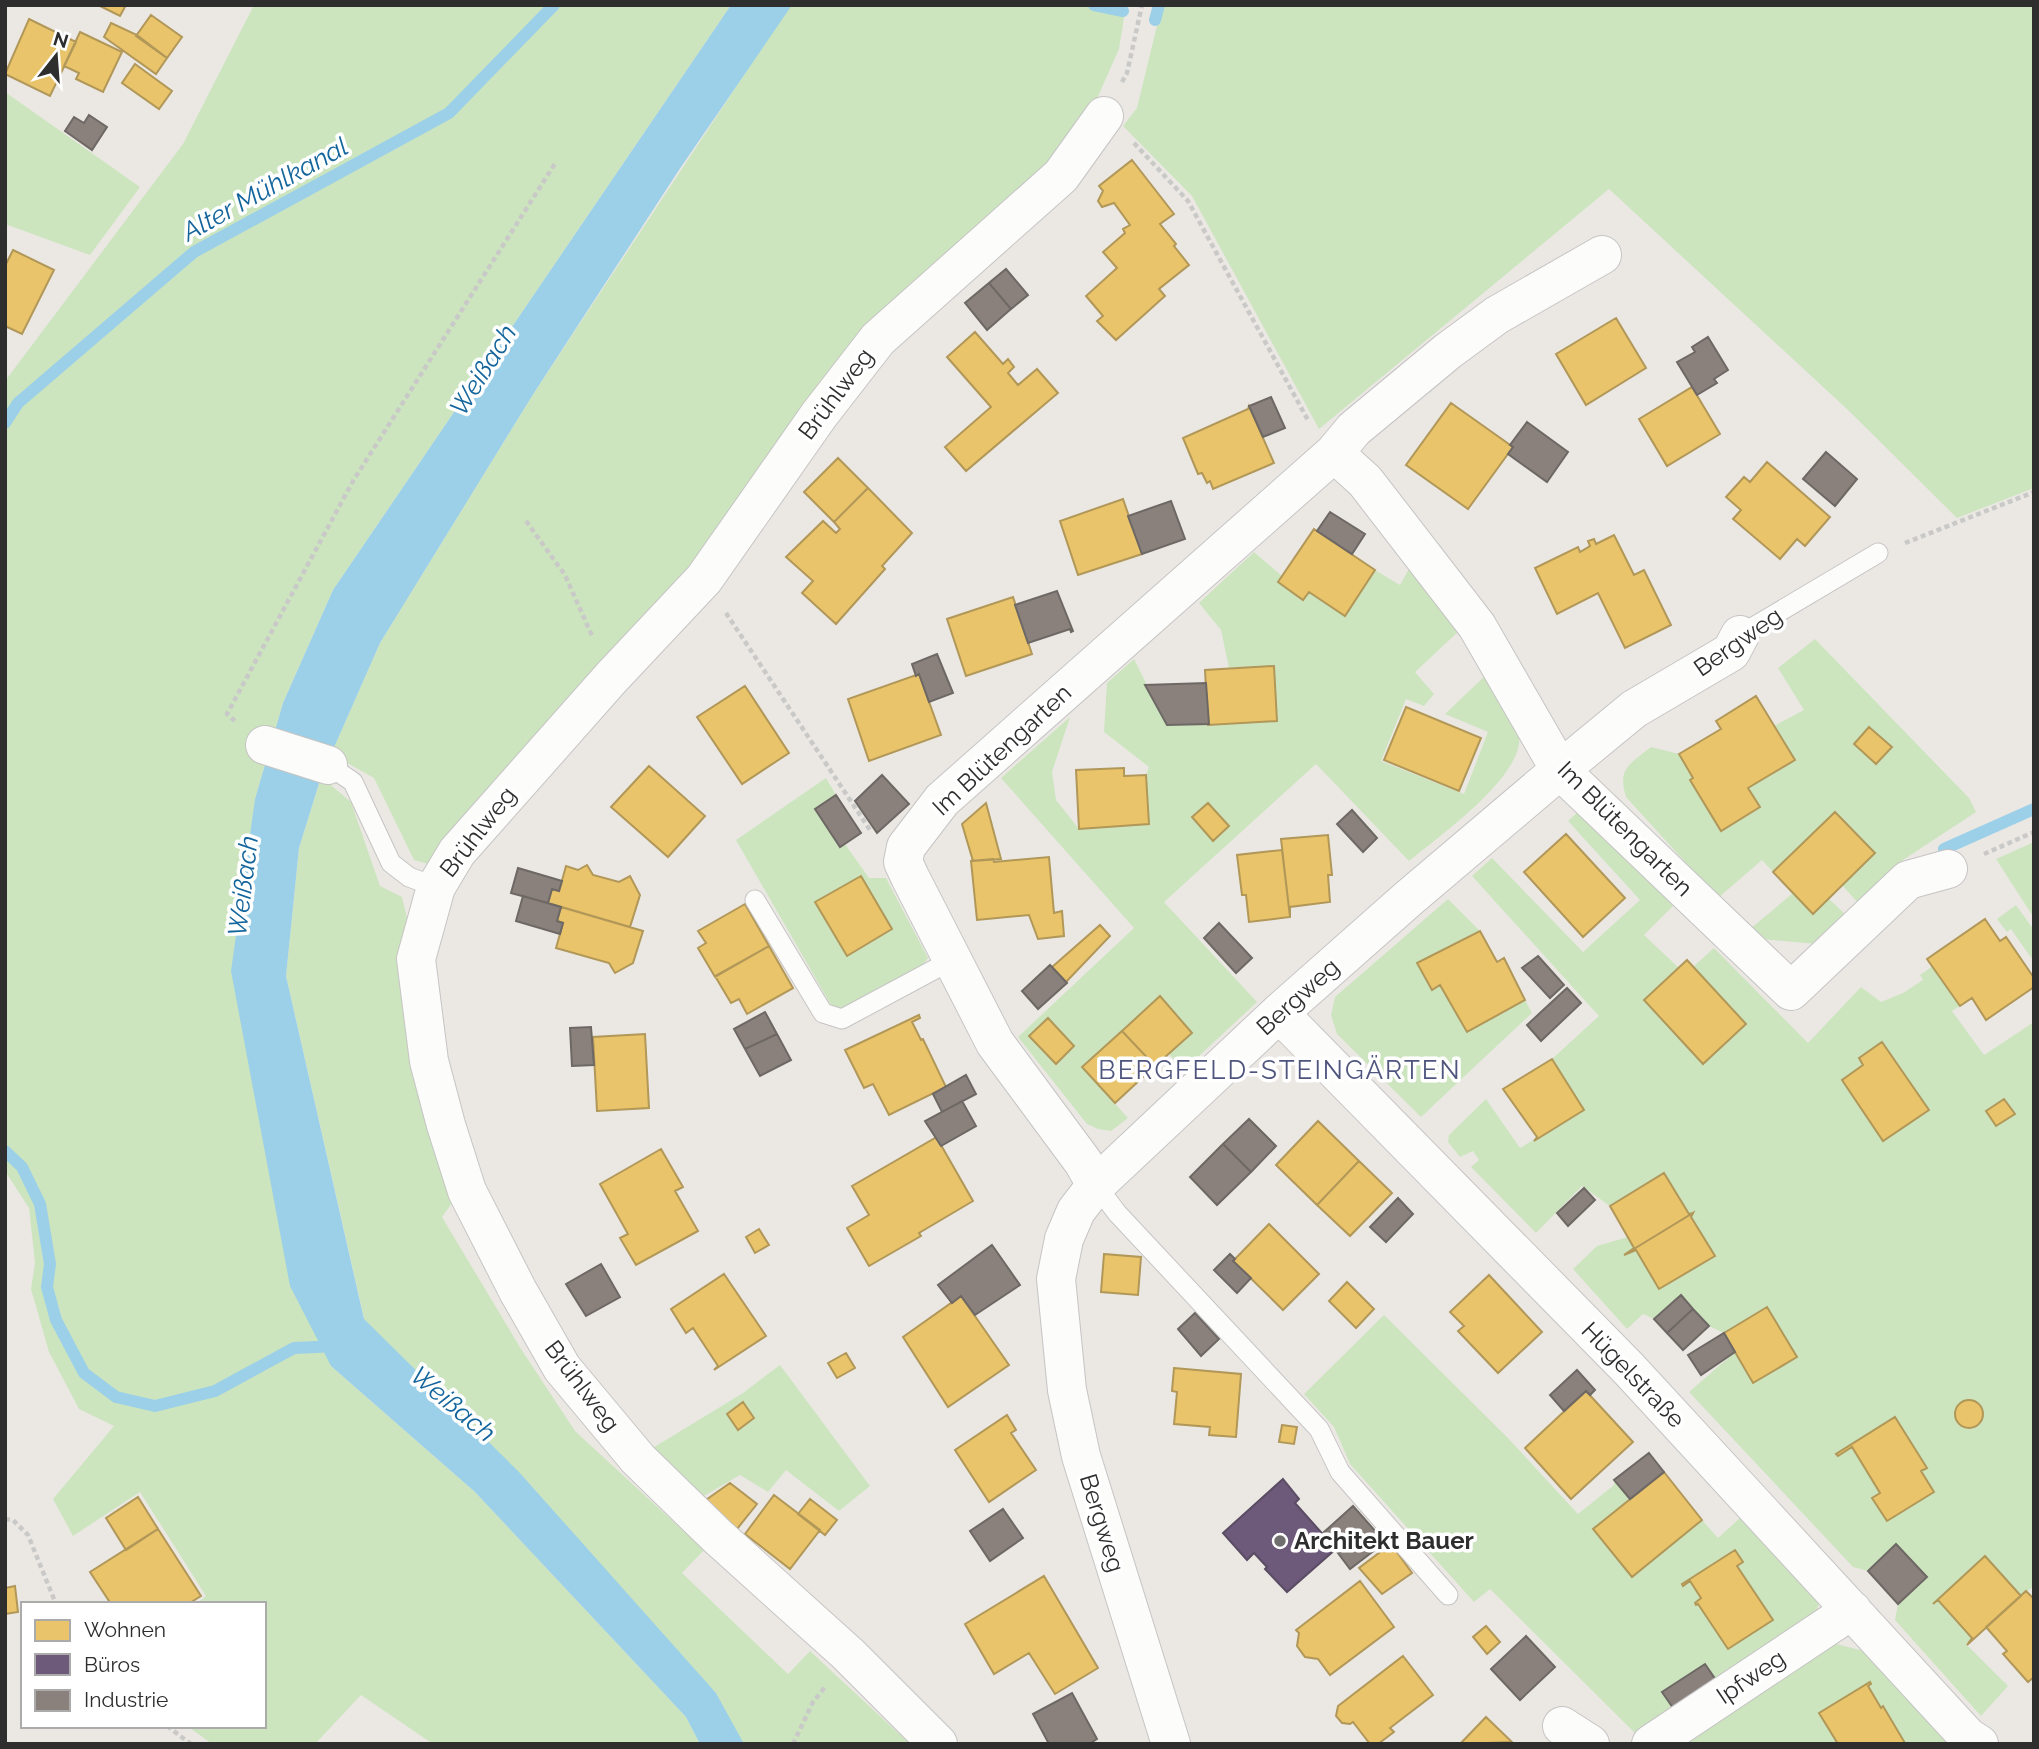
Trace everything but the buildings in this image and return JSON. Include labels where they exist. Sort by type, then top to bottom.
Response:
[{"type":"street","name":"Brühlweg","points":[[938,1744],[848,1654],[765,1593],[718,1537],[638,1459],[562,1368],[467,1192],[429,1060],[416,959],[436,887],[457,852],[611,677],[704,579],[819,415],[878,339],[1061,176],[1104,116]]},
{"type":"street","name":"Im Blütengarten","points":[[904,862],[906,847],[942,800],[1334,453],[1354,429],[1448,351],[1497,315],[1602,255]]},
{"type":"street","name":"Im Blütengarten","points":[[1334,453],[1365,481],[1477,626],[1560,770],[1791,991],[1908,880],[1948,869]]},
{"type":"street","name":"Bergweg","points":[[1171,1744],[1081,1456],[1067,1390],[1056,1279],[1064,1239],[1076,1211],[1096,1185],[1279,1013],[1409,898],[1633,709],[1731,652],[1740,635]]},
{"type":"street","points":[[265,745],[328,765]]},
{"type":"street","points":[[904,862],[995,1043],[1083,1162],[1096,1185]]},
{"type":"street","name":"Hügelstraße","points":[[1279,1013],[1629,1369],[1968,1737],[1979,1744]]},
{"type":"street","name":"Ipfweg","points":[[1651,1744],[1852,1610]]},
{"type":"lane","name":"Bergweg","points":[[1740,635],[1878,553]]},
{"type":"lane","points":[[328,765],[353,782],[391,863],[408,877],[436,887]]},
{"type":"lane","points":[[755,900],[823,1013],[832,1016],[842,1018],[952,960]]},
{"type":"lane","points":[[1096,1185],[1117,1213],[1319,1429],[1340,1472],[1448,1595]]},
{"type":"path","points":[[1142,5],[1127,73],[1104,116],[1188,201],[1315,433],[1334,453]]},
{"type":"path","points":[[265,745],[227,714],[352,481],[556,162]]},
{"type":"path","points":[[1878,553],[2034,492]]},
{"type":"path","points":[[526,521],[565,575],[611,677]]},
{"type":"path","points":[[704,579],[874,837],[904,862]]},
{"type":"path","points":[[1948,869],[2034,832]]},
{"type":"path","points":[[5,1519],[13,1520],[28,1535],[55,1602]]},
{"type":"path","points":[[793,1744],[813,1702],[848,1654]]},
{"type":"path","points":[[170,1728],[191,1744]]},
{"type":"green space","points":[[254,5],[731,5],[333,590],[283,703],[255,799],[331,1366],[475,1492],[686,1717],[700,1744],[433,1744],[361,1695],[315,1744],[212,1744],[190,1728],[266,1728],[266,1602],[198,1602],[206,1596],[140,1492],[73,1536],[53,1499],[114,1426],[79,1409],[49,1352],[31,1289],[35,1263],[29,1208],[5,1171],[5,381],[183,144]]},
{"type":"green space","points":[[790,5],[1126,5],[1119,49],[1092,110],[1050,165],[435,866],[414,860],[374,778],[331,754],[380,643],[532,396]]},
{"type":"green space","points":[[1162,5],[2034,5],[2034,488],[1957,518],[1849,411],[1609,189],[1319,429],[1192,196],[1123,126],[1137,108]]},
{"type":"green space","points":[[5,92],[140,187],[90,255],[5,224]]},
{"type":"green space","points":[[1254,552],[1282,576],[1278,582],[1303,599],[1309,592],[1345,616],[1375,570],[1400,585],[1410,567],[1459,631],[1415,672],[1434,694],[1424,706],[1406,699],[1381,761],[1464,794],[1488,732],[1445,714],[1489,672],[1518,730],[1517,751],[1508,769],[1494,787],[1409,861],[1316,764],[1164,902],[1257,1002],[1184,1070],[1169,1054],[1192,1032],[1159,997],[1082,1067],[1128,1118],[1111,1131],[1098,1129],[1087,1124],[1018,1037],[1134,928],[1001,778],[1070,717],[1052,772],[1056,800],[1079,829],[1149,824],[1146,775],[1149,767],[1104,732],[1107,683],[1134,659],[1167,725],[1277,721],[1274,666],[1229,668],[1221,630],[1199,603]]},
{"type":"green space","points":[[1815,639],[1969,798],[1976,812],[1900,862],[1859,904],[1842,885],[1875,853],[1835,812],[1773,872],[1762,860],[1718,898],[1626,797],[1624,773],[1631,763],[1651,747],[1679,754],[1693,778],[1691,781],[1721,830],[1759,807],[1748,788],[1774,726],[1804,710],[1778,668]]},
{"type":"green space","points":[[321,777],[351,802],[380,886],[402,897],[407,918],[410,983],[457,1196],[442,1217],[521,1349],[575,1431],[704,1550],[682,1573],[788,1674],[810,1651],[910,1744],[742,1744],[716,1693],[362,1322],[364,1318],[286,976],[299,848]]},
{"type":"green space","points":[[826,778],[836,795],[815,810],[839,847],[845,844],[869,878],[886,878],[928,958],[922,966],[835,1012],[736,840]]},
{"type":"green space","points":[[1581,809],[1673,906],[1644,935],[1679,968],[1703,1063],[1745,1025],[1693,967],[1714,948],[1808,1043],[1861,987],[1881,1002],[1903,993],[1923,980],[1920,975],[1933,966],[1960,1006],[1952,1011],[1984,1055],[2034,1022],[2034,1586],[2021,1596],[1984,1556],[1937,1600],[1972,1638],[1966,1644],[2008,1686],[1981,1716],[1895,1620],[1898,1604],[1927,1578],[1896,1544],[1868,1571],[1853,1567],[1689,1392],[1735,1352],[1754,1383],[1796,1357],[1766,1307],[1724,1333],[1709,1326],[1681,1295],[1654,1319],[1643,1314],[1627,1329],[1573,1269],[1597,1246],[1628,1237],[1634,1248],[1624,1255],[1636,1250],[1660,1289],[1714,1256],[1691,1217],[1693,1213],[1689,1214],[1664,1173],[1610,1206],[1582,1186],[1536,1233],[1471,1167],[1479,1160],[1473,1151],[1460,1157],[1448,1142],[1449,1135],[1486,1099],[1520,1148],[1583,1110],[1552,1059],[1599,1016],[1472,876],[1492,858],[1583,952],[1640,900],[1568,821]]},
{"type":"green space","points":[[2034,842],[2034,918],[1996,859]]},
{"type":"green space","points":[[1793,893],[1813,914],[1829,899],[1846,915],[1817,944],[1761,939],[1750,929]]},
{"type":"green space","points":[[1448,899],[1480,931],[1417,963],[1440,985],[1467,1031],[1525,1000],[1532,1013],[1421,1117],[1337,1034],[1331,1015],[1335,997]]},
{"type":"green space","points":[[2016,905],[2034,930],[2034,962],[2011,929],[2007,932],[1997,919]]},
{"type":"green space","points":[[1384,1315],[1507,1437],[1578,1514],[1614,1485],[1614,1480],[1630,1499],[1593,1529],[1632,1576],[1702,1520],[1718,1538],[1741,1517],[1820,1598],[1813,1626],[1640,1738],[1490,1589],[1474,1602],[1350,1464],[1334,1427],[1304,1394]]},
{"type":"green space","points":[[780,1365],[870,1486],[839,1511],[786,1470],[768,1492],[740,1475],[702,1497],[651,1449],[743,1393]]},
{"type":"green space","points":[[1824,1641],[1868,1652],[1950,1744],[1664,1744]]},
{"type":"water","name":"Weißach","points":[[731,5],[792,5],[679,170],[532,396],[380,643],[321,777],[299,848],[286,976],[364,1319],[519,1472],[716,1693],[744,1744],[700,1744],[686,1717],[475,1492],[331,1366],[290,1286],[231,971],[255,799],[283,703],[333,590]]},
{"type":"waterway","name":"Alter Mühlkanal","points":[[5,423],[18,403],[194,252],[449,113],[554,5]]},
{"type":"waterway","points":[[1094,5],[1123,11]]},
{"type":"waterway","points":[[1155,20],[1159,5]]},
{"type":"waterway","points":[[1944,849],[2034,809]]},
{"type":"waterway","name":"Alter Mühlkanal","points":[[5,1151],[22,1167],[40,1204],[50,1264],[47,1287],[56,1320],[84,1373],[116,1397],[155,1406],[215,1391],[294,1348],[338,1346]]},
{"type":"place","name":"Architekt Bauer","points":[[1280,1541]]},
{"type":"district","name":"BERGFELD-STEINGÄRTEN","points":[[1280,1070]]}]
